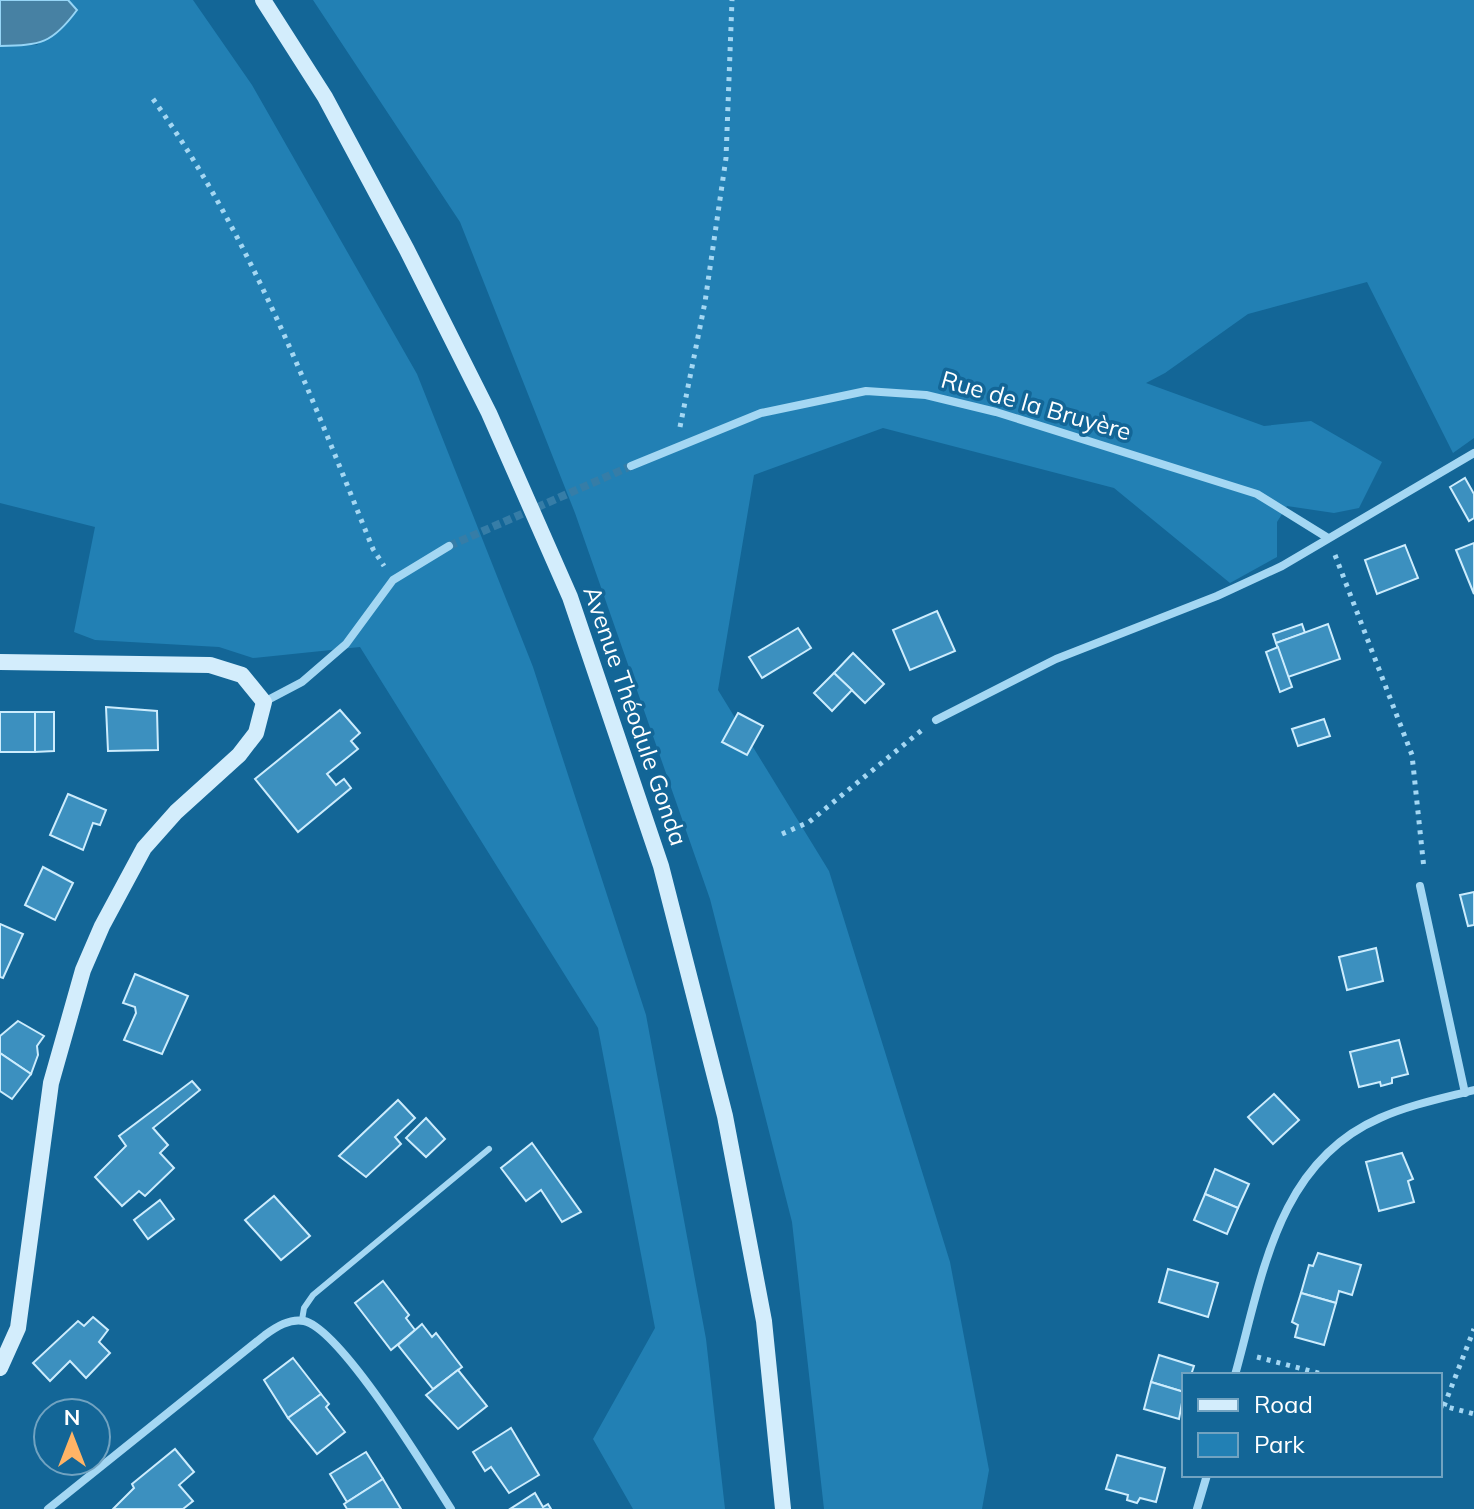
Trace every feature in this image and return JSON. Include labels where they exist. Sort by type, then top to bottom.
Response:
[{"type":"main road","name":"Avenue Théodule Gonda","points":[[263,0],[325,97],[414,263],[489,413],[575,612],[661,866],[725,1116],[764,1321],[783,1509]]},
{"type":"main road","points":[[0,662],[210,665],[242,675],[264,702],[256,733],[239,755],[176,812],[144,848],[102,926],[83,970],[51,1083],[18,1328],[0,1368]]},
{"type":"street","name":"Rue de la Bruyère","points":[[631,466],[761,413],[866,391],[926,395],[996,412],[1257,494],[1328,538]]},
{"type":"street","points":[[936,720],[1056,659],[1230,590],[1282,566],[1474,453]]},
{"type":"street","points":[[264,702],[302,682],[346,644],[393,580],[449,546]]},
{"type":"street","points":[[1236,1373],[1273,1236],[1296,1188],[1334,1145],[1379,1118],[1469,1091],[1420,886]]},
{"type":"street","points":[[48,1509],[265,1335],[282,1324],[302,1320],[320,1327],[329,1336],[393,1420],[451,1509]]},
{"type":"street","points":[[1197,1509],[1206,1477]]},
{"type":"lane","points":[[302,1320],[304,1308],[313,1295],[489,1149]]},
{"type":"path","points":[[673,449],[683,416],[699,330],[726,158],[732,0]]},
{"type":"path","points":[[153,99],[191,152],[245,248],[307,386],[373,549],[393,580]]},
{"type":"path","points":[[1328,538],[1412,755],[1426,865],[1420,886]]},
{"type":"path","points":[[782,834],[809,822],[936,720]]},
{"type":"path","points":[[1474,1329],[1442,1406],[1474,1414]]},
{"type":"path","points":[[1242,1353],[1318,1373]]},
{"type":"green space","points":[[68,0],[193,0],[252,85],[417,374],[533,667],[646,1015],[706,1339],[725,1509],[633,1509],[593,1439],[655,1328],[598,1028],[360,647],[253,658],[219,647],[95,640],[74,632],[95,527],[0,503],[0,46],[37,45],[77,10]]},
{"type":"green space","points":[[313,0],[1474,0],[1474,438],[1453,453],[1367,282],[1248,314],[1146,383],[1264,426],[1311,421],[1382,462],[1359,508],[1334,513],[1287,506],[1277,522],[1277,557],[1230,583],[1114,488],[883,428],[754,475],[718,690],[829,871],[950,1262],[989,1470],[982,1509],[824,1509],[792,1222],[710,899],[575,513],[460,222]]},
{"type":"shaded area","points":[[0,0],[68,0],[77,10],[60,30],[44,40],[26,45],[0,46]]},
{"type":"building","points":[[1465,478],[1474,494],[1474,518],[1469,521],[1450,487]]},
{"type":"building","points":[[1474,543],[1474,594],[1456,550]]},
{"type":"building","points":[[1405,545],[1418,578],[1377,594],[1365,560]]},
{"type":"building","points":[[937,611],[955,651],[910,670],[893,630]]},
{"type":"building","points":[[1302,624],[1305,633],[1276,643],[1273,634]]},
{"type":"building","points":[[1328,624],[1340,659],[1288,677],[1276,643]]},
{"type":"building","points":[[798,628],[811,648],[762,678],[749,657]]},
{"type":"building","points":[[1278,647],[1292,687],[1280,692],[1266,652]]},
{"type":"building","points":[[853,653],[884,684],[865,703],[834,673]]},
{"type":"building","points":[[834,673],[852,690],[832,711],[814,693]]},
{"type":"building","points":[[106,707],[157,711],[158,750],[108,751]]},
{"type":"building","points":[[340,710],[360,733],[351,741],[358,749],[327,774],[336,785],[344,779],[351,788],[298,832],[255,779]]},
{"type":"building","points":[[0,712],[35,712],[35,752],[0,752]]},
{"type":"building","points":[[35,712],[54,712],[54,751],[35,752]]},
{"type":"building","points":[[738,713],[763,726],[747,755],[722,742]]},
{"type":"building","points":[[1324,719],[1330,736],[1298,746],[1292,729]]},
{"type":"building","points":[[68,794],[106,810],[100,825],[93,823],[83,850],[50,835]]},
{"type":"building","points":[[43,867],[73,883],[55,920],[25,905]]},
{"type":"building","points":[[1474,892],[1474,925],[1468,926],[1460,895]]},
{"type":"building","points":[[0,924],[23,934],[3,978],[0,977]]},
{"type":"building","points":[[1376,948],[1383,981],[1347,990],[1339,957]]},
{"type":"building","points":[[135,974],[188,996],[162,1054],[124,1040],[136,1013],[135,1007],[123,1003]]},
{"type":"building","points":[[18,1021],[44,1036],[37,1046],[38,1055],[31,1074],[0,1053],[0,1036]]},
{"type":"building","points":[[1399,1040],[1408,1074],[1392,1078],[1392,1083],[1381,1086],[1380,1082],[1359,1087],[1350,1052]]},
{"type":"building","points":[[0,1053],[31,1074],[12,1099],[0,1091]]},
{"type":"building","points":[[192,1081],[200,1090],[153,1128],[168,1145],[160,1153],[174,1168],[145,1196],[139,1191],[122,1206],[95,1177],[126,1146],[119,1136]]},
{"type":"building","points":[[1274,1094],[1299,1120],[1273,1144],[1248,1117]]},
{"type":"building","points":[[398,1100],[415,1118],[395,1137],[401,1144],[366,1177],[339,1156]]},
{"type":"building","points":[[426,1118],[445,1139],[426,1157],[406,1138]]},
{"type":"building","points":[[532,1143],[581,1212],[562,1222],[541,1190],[526,1201],[501,1168]]},
{"type":"building","points":[[1402,1153],[1413,1179],[1408,1181],[1414,1202],[1379,1211],[1366,1162]]},
{"type":"building","points":[[1215,1169],[1249,1184],[1238,1208],[1205,1194]]},
{"type":"building","points":[[1205,1194],[1238,1208],[1227,1234],[1194,1220]]},
{"type":"building","points":[[274,1196],[310,1236],[281,1260],[245,1220]]},
{"type":"building","points":[[160,1200],[174,1219],[148,1239],[134,1220]]},
{"type":"building","points":[[1318,1253],[1361,1265],[1352,1295],[1339,1291],[1336,1303],[1301,1293],[1309,1265],[1313,1266]]},
{"type":"building","points":[[1168,1269],[1218,1283],[1208,1317],[1159,1302]]},
{"type":"building","points":[[383,1281],[409,1315],[406,1318],[415,1330],[391,1350],[355,1303]]},
{"type":"building","points":[[1301,1293],[1336,1303],[1324,1345],[1295,1337],[1298,1325],[1292,1322]]},
{"type":"building","points":[[93,1317],[108,1330],[99,1342],[110,1353],[86,1378],[70,1361],[50,1381],[33,1363],[78,1321],[84,1326]]},
{"type":"building","points":[[422,1324],[432,1337],[436,1333],[462,1367],[433,1389],[398,1345]]},
{"type":"building","points":[[1159,1355],[1194,1366],[1192,1373],[1182,1373],[1182,1391],[1151,1382]]},
{"type":"building","points":[[293,1358],[321,1394],[288,1418],[264,1380]]},
{"type":"building","points":[[458,1370],[487,1406],[458,1429],[426,1395]]},
{"type":"building","points":[[1151,1382],[1182,1391],[1179,1419],[1144,1409]]},
{"type":"building","points":[[321,1394],[329,1404],[326,1407],[345,1432],[317,1454],[288,1418]]},
{"type":"building","points":[[511,1428],[539,1475],[509,1493],[491,1467],[485,1471],[473,1452]]},
{"type":"building","points":[[175,1449],[194,1472],[179,1485],[193,1501],[183,1509],[113,1509],[134,1488],[132,1484]]},
{"type":"building","points":[[366,1452],[383,1479],[347,1502],[330,1474]]},
{"type":"building","points":[[1117,1455],[1165,1468],[1156,1502],[1140,1498],[1137,1503],[1127,1500],[1128,1495],[1106,1489]]},
{"type":"building","points":[[383,1479],[401,1509],[347,1509],[344,1504]]},
{"type":"building","points":[[535,1493],[543,1507],[548,1504],[551,1509],[510,1509]]},
{"type":"tunnel","points":[[449,546],[631,466]]}]
